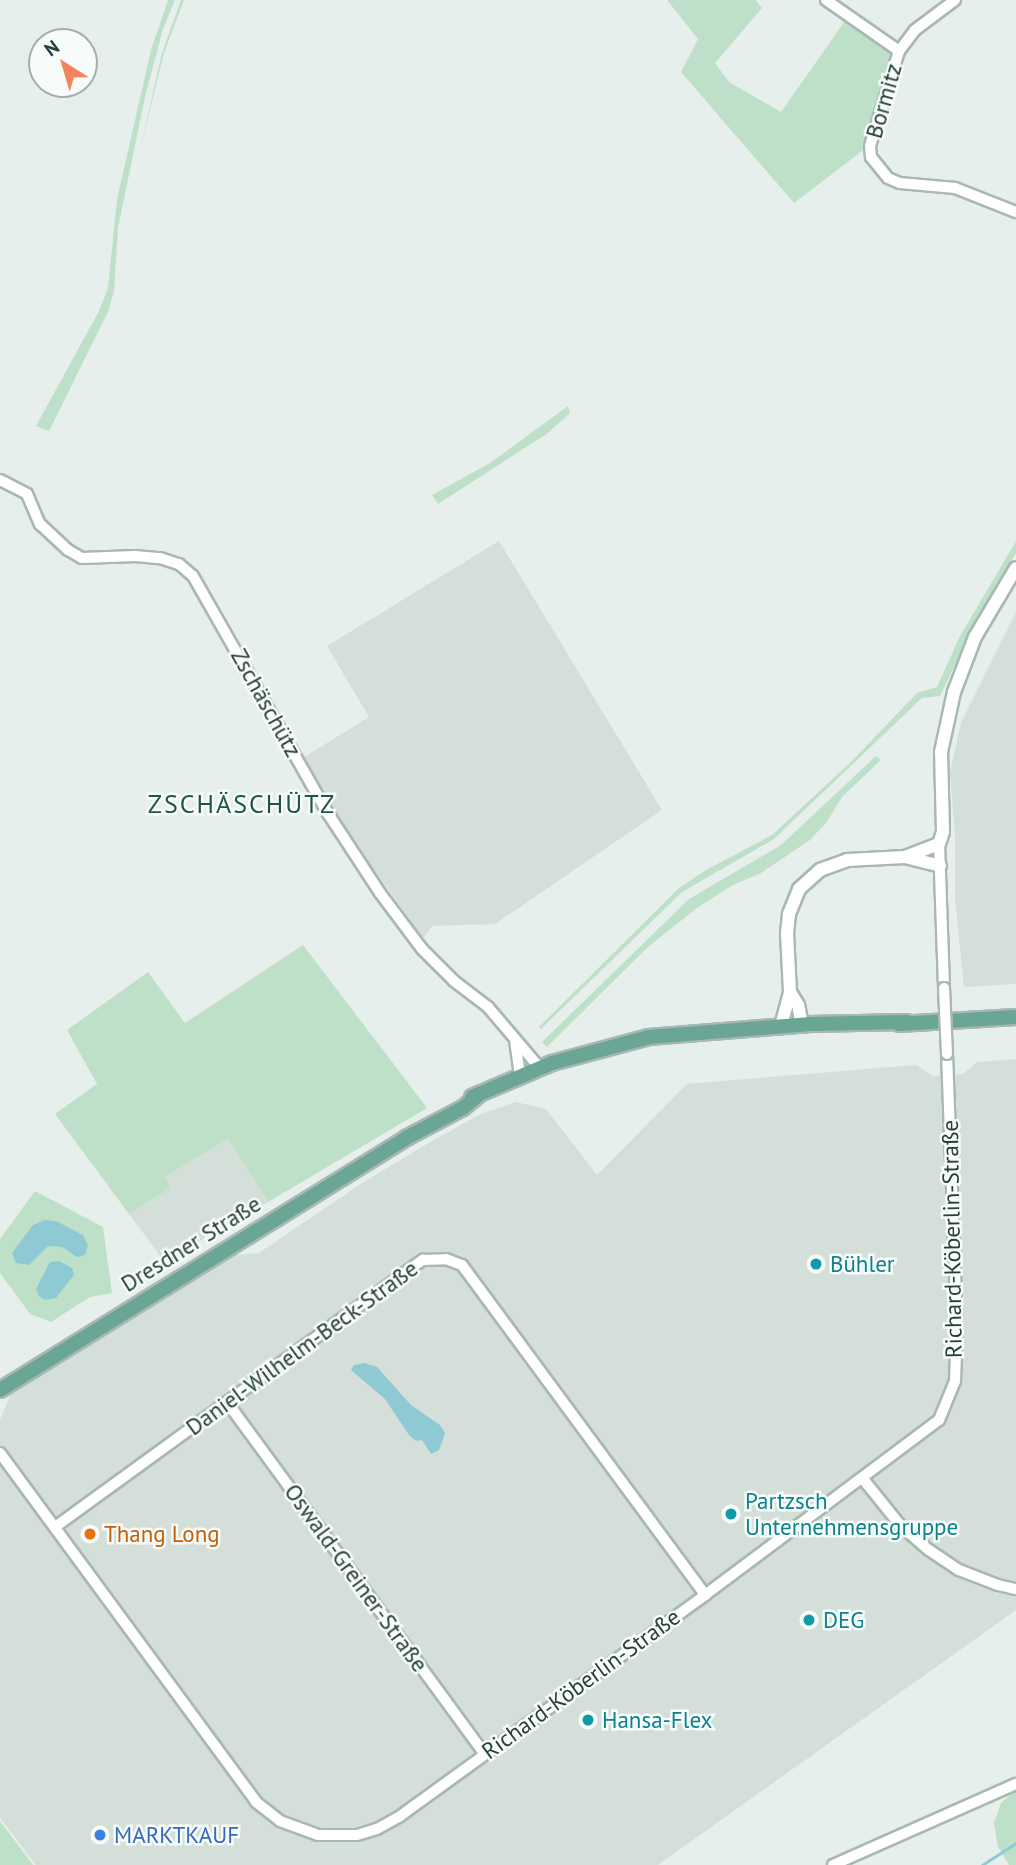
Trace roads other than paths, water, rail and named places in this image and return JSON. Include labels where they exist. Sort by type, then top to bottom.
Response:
[{"type":"main road","name":"Dresdner Straße","points":[[0,1390],[406,1138],[430,1120],[539,1067],[626,1042],[704,1032],[802,1025],[821,1030],[908,1022],[1016,1017]]},
{"type":"street","name":"Bormitz","points":[[826,0],[899,51]]},
{"type":"street","name":"Bormitz","points":[[955,0],[915,30],[899,51],[870,146],[875,165],[888,178],[900,183],[955,188],[1016,212]]},
{"type":"street","name":"Zschäschütz","points":[[0,480],[27,494],[40,524],[82,558],[148,556],[178,564],[193,576],[347,846],[422,948],[488,1007],[539,1067]]},
{"type":"street","points":[[905,857],[939,844],[943,832],[940,761],[954,691],[966,656],[1016,568]]},
{"type":"street","name":"Richard-Köberlin-Straße","points":[[0,1453],[248,1793],[280,1821],[318,1835],[357,1835],[400,1816],[863,1479],[939,1420],[955,1381],[957,1326],[939,844]]},
{"type":"street","points":[[781,1026],[790,992],[787,933],[789,914],[799,889],[814,874],[832,864],[847,860],[905,857],[940,866]]},
{"type":"street","points":[[790,992],[798,1005],[802,1025]]},
{"type":"street","points":[[515,1040],[520,1075]]},
{"type":"street","name":"Daniel-Wilhelm-Beck-Straße","points":[[55,1527],[423,1261],[446,1259],[462,1265],[705,1595]]},
{"type":"street","name":"Oswald-Greiner-Straße","points":[[227,1402],[485,1754]]},
{"type":"street","points":[[863,1479],[900,1525],[929,1550],[959,1570],[1016,1589]]},
{"type":"street","points":[[832,1865],[1016,1784]]},
{"type":"water","points":[[45,1220],[56,1221],[83,1235],[88,1245],[85,1255],[77,1257],[62,1247],[48,1246],[29,1265],[16,1263],[12,1253],[33,1225]]},
{"type":"water","points":[[59,1261],[72,1268],[74,1275],[56,1298],[45,1300],[39,1296],[36,1289],[50,1262]]},
{"type":"water","points":[[364,1363],[377,1367],[411,1405],[440,1425],[445,1433],[439,1450],[431,1454],[422,1440],[416,1441],[409,1435],[385,1399],[351,1370],[354,1365]]},
{"type":"waterway","points":[[982,1865],[1016,1843]]},
{"type":"place","name":"Bühler","points":[[816,1264]]},
{"type":"place","name":"Partzsch Unternehmensgruppe","points":[[731,1514]]},
{"type":"place","name":"Thang Long","points":[[90,1534]]},
{"type":"place","name":"DEG","points":[[809,1620]]},
{"type":"place","name":"Hansa-Flex","points":[[588,1720]]},
{"type":"place","name":"MARKTKAUF","points":[[100,1835]]},
{"type":"district","name":"ZSCHÄSCHÜTZ","points":[[242,804]]}]
